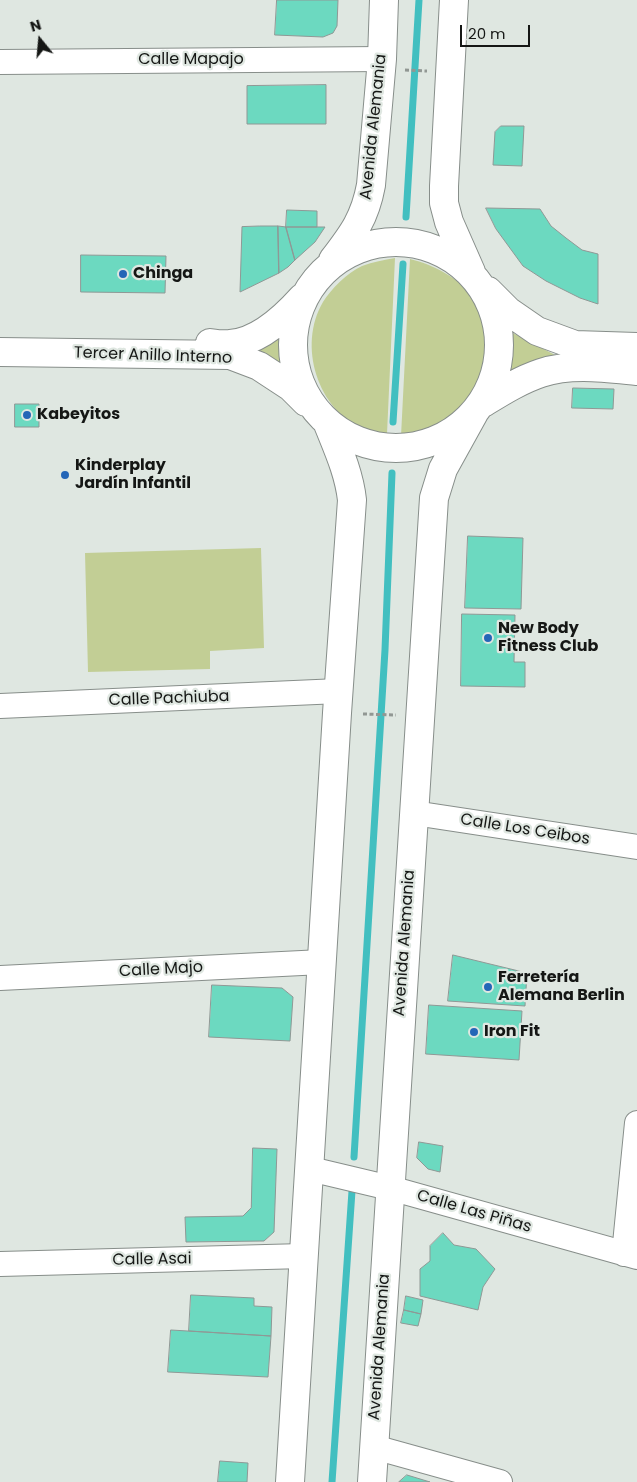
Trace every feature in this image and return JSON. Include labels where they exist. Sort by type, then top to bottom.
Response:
[{"type":"main road","name":"Avenida Alemania","points":[[318,278],[352,234],[362,218],[368,202],[393,64],[384,0]]},
{"type":"main road","points":[[454,0],[444,203],[449,222],[476,278]]},
{"type":"main road","points":[[290,1482],[352,500],[347,472],[323,419],[302,391],[293,365],[292,336],[299,309],[318,278],[349,252],[378,242],[409,241],[442,251],[476,278],[508,312],[537,331],[575,345],[637,347]]},
{"type":"main road","name":"Tercer Anillo Interno","points":[[0,339],[230,344],[249,340],[273,325],[294,307],[318,278]]},
{"type":"main road","name":"Avenida Alemania","points":[[372,1482],[434,498],[443,469],[494,380],[500,356],[500,330],[493,306],[476,278]]},
{"type":"main road","name":"Tercer Anillo Interno","points":[[0,352],[230,355],[259,366],[291,387],[323,419]]},
{"type":"main road","points":[[323,419],[355,440],[387,448],[420,446],[450,434],[478,408],[514,385],[542,373],[576,367],[637,371]]},
{"type":"street","name":"Calle Mapajo","points":[[0,62],[393,64]]},
{"type":"street","name":"Calle Pachiuba","points":[[0,706],[339,691]]},
{"type":"street","name":"Calle Los Ceibos","points":[[414,813],[637,847]]},
{"type":"street","name":"Calle Majo","points":[[0,978],[322,962]]},
{"type":"street","points":[[631,1256],[637,1123]]},
{"type":"street","name":"Calle Las Piñas","points":[[310,1169],[390,1188],[631,1256]]},
{"type":"street","name":"Calle Asai","points":[[0,1264],[304,1256]]},
{"type":"street","points":[[374,1447],[500,1482]]},
{"type":"path","points":[[393,64],[424,71]]},
{"type":"path","points":[[371,714],[397,715]]},
{"type":"green space","points":[[395,258],[387,434],[364,430],[348,421],[335,408],[324,392],[316,375],[312,357],[312,338],[315,319],[323,302],[340,282],[362,266]]},
{"type":"green space","points":[[410,259],[446,273],[468,291],[477,304],[483,320],[486,337],[486,357],[483,374],[473,397],[464,409],[448,421],[430,430],[401,436]]},
{"type":"green space","points":[[281,330],[289,374],[239,349]]},
{"type":"green space","points":[[509,331],[557,356],[505,374],[511,354]]},
{"type":"green space","points":[[261,548],[264,648],[210,651],[210,669],[88,672],[85,553]]},
{"type":"building","points":[[277,0],[338,0],[337,26],[333,33],[323,37],[275,35]]},
{"type":"building","points":[[326,85],[326,124],[247,124],[247,86]]},
{"type":"building","points":[[501,126],[524,126],[522,166],[493,165],[495,132]]},
{"type":"building","points":[[486,208],[540,209],[551,226],[566,238],[582,250],[598,254],[598,304],[580,298],[546,281],[523,266],[496,229]]},
{"type":"building","points":[[287,210],[317,211],[317,227],[286,227]]},
{"type":"building","points":[[278,226],[279,273],[240,292],[242,227]]},
{"type":"building","points":[[278,226],[286,227],[295,260],[279,273]]},
{"type":"building","points":[[286,227],[325,227],[315,242],[295,260]]},
{"type":"building","name":"Chinga","points":[[81,255],[166,256],[165,293],[81,292]]},
{"type":"building","points":[[573,388],[614,389],[613,409],[572,408]]},
{"type":"building","name":"Kabeyitos","points":[[15,404],[39,404],[39,427],[15,427]]},
{"type":"building","points":[[468,536],[523,538],[521,609],[465,608]]},
{"type":"building","name":"New Body Fitness Club","points":[[462,614],[515,615],[514,662],[525,662],[525,687],[461,686]]},
{"type":"building","name":"Ferretería Alemana Berlin","points":[[453,955],[527,973],[525,1006],[448,1001]]},
{"type":"building","points":[[212,985],[282,988],[293,997],[290,1041],[209,1037]]},
{"type":"building","name":"Iron Fit","points":[[429,1005],[522,1011],[519,1060],[426,1054]]},
{"type":"building","points":[[419,1142],[443,1146],[440,1172],[428,1169],[417,1158]]},
{"type":"building","points":[[253,1148],[277,1149],[274,1232],[264,1241],[186,1242],[185,1217],[243,1216],[251,1208]]},
{"type":"building","points":[[443,1233],[454,1245],[476,1249],[495,1269],[483,1287],[478,1310],[420,1296],[420,1269],[430,1261],[430,1246]]},
{"type":"building","points":[[191,1295],[254,1298],[254,1306],[272,1307],[271,1336],[189,1331]]},
{"type":"building","points":[[406,1296],[423,1300],[421,1314],[404,1310]]},
{"type":"building","points":[[404,1310],[421,1314],[418,1326],[401,1323]]},
{"type":"building","points":[[171,1330],[271,1336],[268,1377],[168,1372]]},
{"type":"building","points":[[220,1461],[248,1463],[247,1482],[218,1482]]},
{"type":"building","points":[[407,1475],[430,1482],[399,1482]]},
{"type":"waterway","points":[[406,217],[419,0]]},
{"type":"waterway","points":[[393,422],[403,264]]},
{"type":"waterway","points":[[354,1157],[385,650],[392,473]]},
{"type":"waterway","points":[[332,1482],[352,1191]]},
{"type":"place","name":"Chinga","points":[[123,274]]},
{"type":"place","name":"Kabeyitos","points":[[27,415]]},
{"type":"place","name":"Kinderplay Jardín Infantil","points":[[65,475]]},
{"type":"place","name":"New Body Fitness Club","points":[[488,638]]},
{"type":"place","name":"Ferretería Alemana Berlin","points":[[488,987]]},
{"type":"place","name":"Iron Fit","points":[[474,1032]]}]
